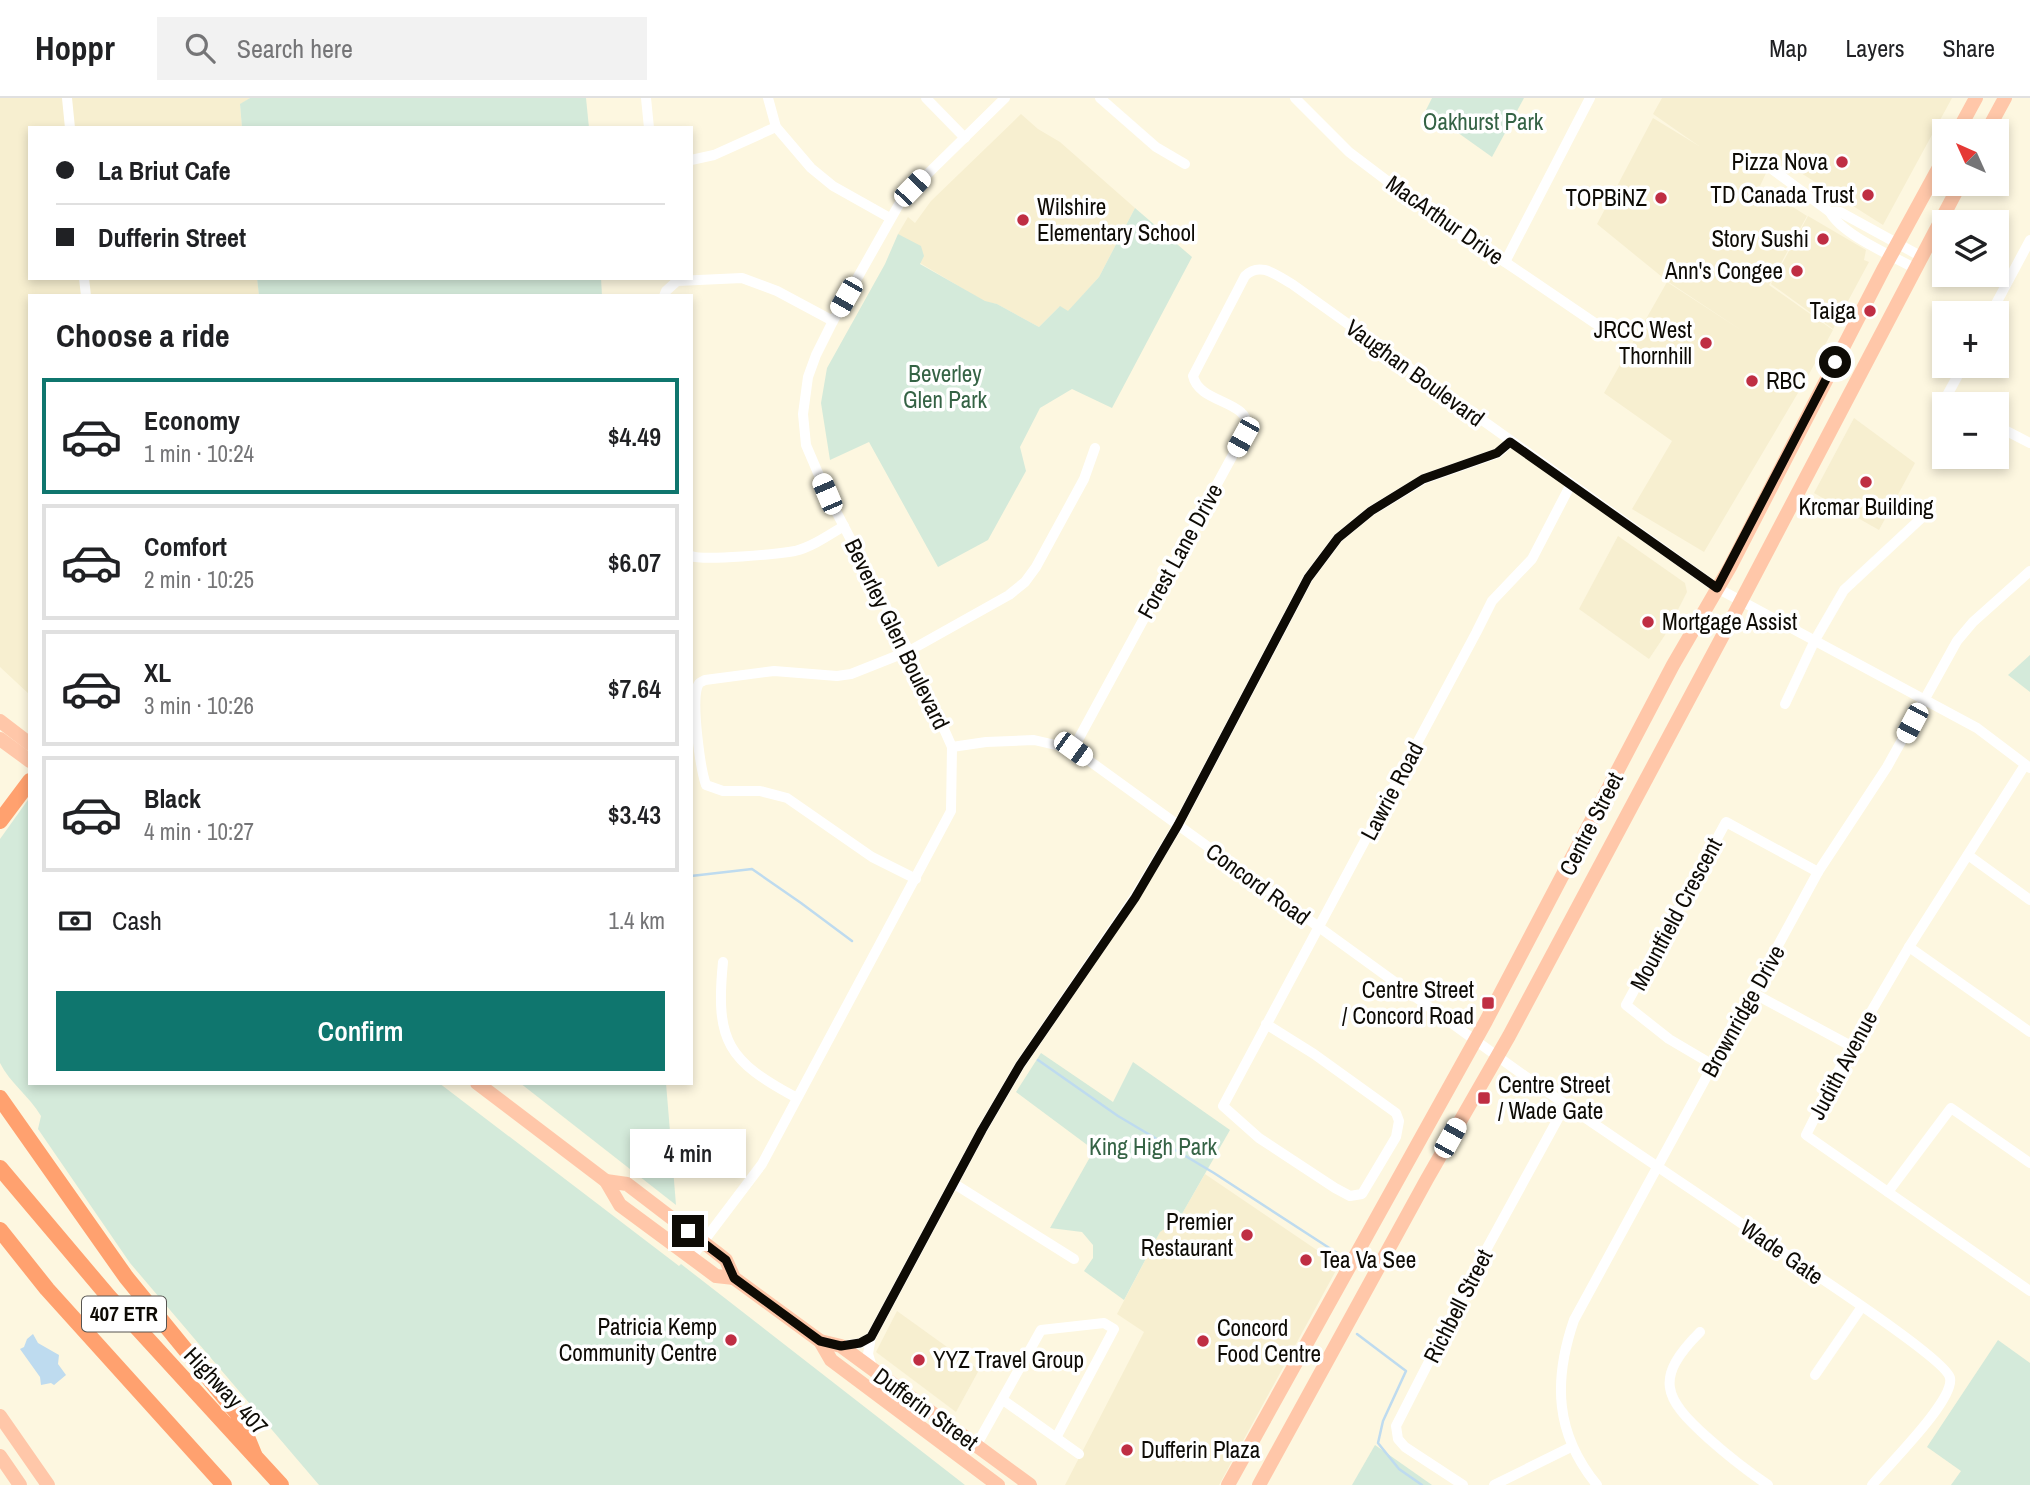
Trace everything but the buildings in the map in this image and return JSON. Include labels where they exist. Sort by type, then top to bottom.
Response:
[{"type":"highway","points":[[0,821],[28,784]]},
{"type":"highway","points":[[0,1098],[126,1277],[237,1413],[254,1454]]},
{"type":"highway","name":"Highway 407","points":[[0,1168],[108,1297],[281,1485]]},
{"type":"highway","name":"407 ETR","points":[[0,1230],[47,1289],[224,1485]]},
{"type":"main road","points":[[1965,119],[1976,98]]},
{"type":"main road","points":[[1994,119],[2005,98]]},
{"type":"main road","name":"Centre Street","points":[[1228,1485],[1557,890],[1673,665],[1717,588],[1932,180]]},
{"type":"main road","name":"Centre Street","points":[[1259,1485],[1497,1055],[1741,601],[1954,196]]},
{"type":"main road","points":[[0,721],[28,742]]},
{"type":"main road","points":[[0,739],[28,760]]},
{"type":"main road","name":"Dufferin Street","points":[[480,1085],[606,1181],[620,1205],[716,1276],[734,1278]]},
{"type":"main road","name":"Dufferin Street","points":[[606,1181],[627,1184],[726,1260],[734,1278],[820,1341],[841,1346],[1030,1485]]},
{"type":"main road","name":"Dufferin Street","points":[[820,1341],[831,1360],[998,1485]]},
{"type":"main road","points":[[0,1416],[48,1485]]},
{"type":"main road","points":[[0,1456],[20,1485]]},
{"type":"main road","points":[[978,1470],[1004,1485]]},
{"type":"street","points":[[67,98],[70,126]]},
{"type":"street","points":[[646,98],[649,126]]},
{"type":"street","points":[[768,98],[776,127],[811,168],[834,186],[890,218]]},
{"type":"street","points":[[926,98],[965,138]]},
{"type":"street","name":"Beverley Glen Boulevard","points":[[691,1258],[762,1164],[951,811],[952,747],[909,651],[827,494],[806,445],[803,414],[808,377],[833,321],[890,218],[907,194],[1005,98]]},
{"type":"street","points":[[1100,98],[1156,147],[1172,159],[1185,164]]},
{"type":"street","name":"MacArthur Drive","points":[[1295,98],[1349,152],[1456,233],[1505,262],[1605,330]]},
{"type":"street","points":[[1505,262],[1590,98]]},
{"type":"street","points":[[693,160],[714,155],[776,127]]},
{"type":"street","points":[[1765,164],[1830,212],[1840,212],[1919,263]]},
{"type":"street","points":[[1997,301],[2030,240]]},
{"type":"street","name":"Vaughan Boulevard","points":[[1260,269],[1292,284],[1717,588],[1925,698],[1977,728],[2027,766]]},
{"type":"street","name":"Forest Lane Drive","points":[[1073,749],[1247,429],[1248,423],[1242,413],[1205,394],[1195,383],[1193,376],[1245,276],[1251,270],[1260,269]]},
{"type":"street","points":[[665,294],[677,281],[742,278],[777,291],[833,321]]},
{"type":"street","points":[[2009,432],[2030,443]]},
{"type":"street","points":[[873,1370],[868,1354],[871,1337],[953,1183],[1020,1065],[1135,898],[1178,825],[1308,578],[1338,538],[1371,511],[1423,479],[1497,453],[1510,442]]},
{"type":"street","points":[[916,879],[872,857],[787,798],[760,791],[723,791],[706,785],[696,703],[697,689],[705,680],[774,671],[837,676],[850,674],[909,651],[1009,595],[1036,568],[1084,479],[1095,448]]},
{"type":"street","name":"Lawrie Road","points":[[1266,1024],[1389,1107],[1399,1121],[1396,1137],[1365,1191],[1350,1196],[1259,1138],[1223,1106],[1266,1024],[1319,929],[1492,601],[1532,559],[1571,484]]},
{"type":"street","points":[[1785,704],[1815,640],[1844,590],[1931,509]]},
{"type":"street","points":[[693,556],[718,558],[796,551],[844,526]]},
{"type":"street","name":"Brownridge Drive","points":[[1597,1485],[1571,1447],[1562,1409],[1560,1368],[1574,1320],[1818,872],[1887,767],[1957,640],[2030,571]]},
{"type":"street","name":"Concord Road","points":[[952,747],[1034,740],[1073,749],[1497,1055]]},
{"type":"street","name":"Judith Avenue","points":[[2027,766],[1909,947],[1851,1046],[1806,1135],[2030,1291]]},
{"type":"street","name":"Mountfield Crescent","points":[[1713,1065],[1669,1040],[1626,1005],[1726,821],[1818,872]]},
{"type":"street","points":[[1968,855],[2030,900]]},
{"type":"street","points":[[1909,947],[2030,1032]]},
{"type":"street","points":[[723,962],[720,999],[728,1044],[757,1075],[797,1098]]},
{"type":"street","points":[[1753,993],[1851,1046]]},
{"type":"street","name":"Wade Gate","points":[[1497,1055],[1944,1367],[1950,1377],[1950,1388],[1939,1406],[1872,1485]]},
{"type":"street","name":"Richbell Street","points":[[1463,1485],[1405,1447],[1398,1438],[1396,1426],[1486,1250],[1566,1104]]},
{"type":"street","points":[[1888,1192],[1951,1108],[2030,1163]]},
{"type":"street","points":[[953,1183],[1074,1259]]},
{"type":"street","points":[[1815,1376],[1861,1308]]},
{"type":"street","points":[[976,1446],[1041,1330],[1104,1323],[1114,1329],[1058,1436]]},
{"type":"street","points":[[1700,1332],[1676,1359],[1670,1376],[1675,1406],[1726,1455],[1768,1485]]},
{"type":"street","points":[[841,1346],[860,1343],[871,1337]]},
{"type":"street","points":[[1003,1400],[1058,1436],[1079,1454]]},
{"type":"street","points":[[1494,1485],[1571,1447]]},
{"type":"shaded area","points":[[0,98],[250,98],[240,105],[242,126],[28,126],[28,280],[257,280],[259,294],[28,294],[28,693],[0,667]]},
{"type":"shaded area","points":[[1662,98],[1952,98],[1941,119],[1932,119],[1932,135],[1883,225],[1774,156],[1760,186],[1807,216],[1769,285],[1833,330],[1704,552],[1632,509],[1672,441],[1604,393],[1667,282],[1744,332],[1667,281],[1597,224],[1653,118],[1699,146],[1653,114]]},
{"type":"shaded area","name":"Wilshire Elementary School","points":[[1021,114],[1038,129],[1060,142],[1135,208],[1099,277],[1068,312],[1059,307],[1039,327],[997,304],[985,302],[920,263],[898,234],[908,217],[915,223],[931,201]]},
{"type":"shaded area","points":[[1808,216],[1866,250],[1864,260],[1869,262],[1833,329],[1771,284]]},
{"type":"shaded area","points":[[1854,418],[1915,463],[1879,530],[1814,493]]},
{"type":"shaded area","points":[[1618,536],[1685,583],[1687,592],[1649,659],[1579,609]]},
{"type":"shaded area","points":[[1205,1174],[1339,1265],[1219,1485],[1065,1485],[1144,1332],[1117,1314],[1160,1232],[1179,1219]]},
{"type":"shaded area","points":[[897,1311],[979,1370],[956,1412],[876,1352]]},
{"type":"green space","points":[[250,98],[586,98],[589,126],[242,126],[240,104]]},
{"type":"green space","name":"Oakhurst Park","points":[[1432,98],[1524,98],[1492,157],[1426,110]]},
{"type":"green space","name":"Beverley Glen Park","points":[[1135,208],[1192,257],[1112,408],[1072,389],[1040,408],[1020,447],[1026,471],[988,540],[938,567],[869,442],[830,460],[821,403],[827,368],[885,264],[898,234],[921,246],[924,256],[920,264],[985,301],[997,304],[1039,327],[1060,306],[1068,311],[1099,277]]},
{"type":"green space","points":[[257,280],[601,280],[602,294],[259,294]]},
{"type":"green space","points":[[2030,655],[2030,692],[2008,675]]},
{"type":"green space","points":[[28,800],[28,1085],[442,1085],[679,1266],[681,1264],[965,1485],[319,1485],[130,1263],[38,1129],[41,1116],[0,1063],[0,839]]},
{"type":"green space","name":"King High Park","points":[[1041,1053],[1113,1102],[1133,1062],[1230,1130],[1179,1219],[1160,1232],[1124,1300],[1084,1271],[1093,1258],[1093,1245],[1082,1232],[1050,1228],[1094,1150],[1016,1092]]},
{"type":"green space","points":[[523,1085],[666,1085],[676,1205]]},
{"type":"green space","points":[[1998,1340],[2030,1363],[2030,1485],[1951,1485],[1961,1471],[1927,1447]]},
{"type":"green space","points":[[1375,1445],[1432,1485],[1352,1485]]},
{"type":"water","points":[[33,1334],[38,1343],[59,1355],[58,1364],[66,1375],[54,1385],[41,1385],[40,1377],[20,1349]]},
{"type":"waterway","points":[[693,876],[752,869],[852,941]]},
{"type":"waterway","points":[[1038,1060],[1118,1116],[1214,1173],[1337,1253]]},
{"type":"waterway","points":[[1357,1334],[1406,1371],[1383,1421],[1378,1443],[1399,1469],[1422,1485]]},
{"type":"place","name":"Pizza Nova","points":[[1842,162]]},
{"type":"place","name":"TD Canada Trust","points":[[1868,195]]},
{"type":"place","name":"TOPBiNZ","points":[[1661,198]]},
{"type":"place","name":"Wilshire Elementary School","points":[[1023,220]]},
{"type":"place","name":"Story Sushi","points":[[1823,239]]},
{"type":"place","name":"Ann's Congee","points":[[1797,271]]},
{"type":"place","name":"Taiga","points":[[1870,311]]},
{"type":"place","name":"JRCC West Thornhill","points":[[1706,343]]},
{"type":"place","name":"RBC","points":[[1752,381]]},
{"type":"place","name":"Krcmar Building","points":[[1866,482]]},
{"type":"place","name":"Mortgage Assist","points":[[1648,622]]},
{"type":"place","name":"Centre Street / Concord Road","points":[[1488,1003]]},
{"type":"place","name":"Centre Street / Wade Gate","points":[[1484,1098]]},
{"type":"place","name":"Premier Restaurant","points":[[1247,1235]]},
{"type":"place","name":"Tea Va See","points":[[1306,1260]]},
{"type":"place","name":"Patricia Kemp Community Centre","points":[[731,1340]]},
{"type":"place","name":"Concord Food Centre","points":[[1203,1341]]},
{"type":"place","name":"YYZ Travel Group","points":[[919,1360]]},
{"type":"place","name":"Dufferin Plaza","points":[[1127,1450]]},
{"type":"route","points":[[688,1231],[726,1260],[734,1278],[820,1341],[841,1346],[860,1343],[871,1337],[1020,1065],[1084,968],[1135,898],[1178,825],[1308,578],[1338,538],[1371,511],[1423,479],[1497,453],[1510,442],[1717,588],[1835,362]]}]
